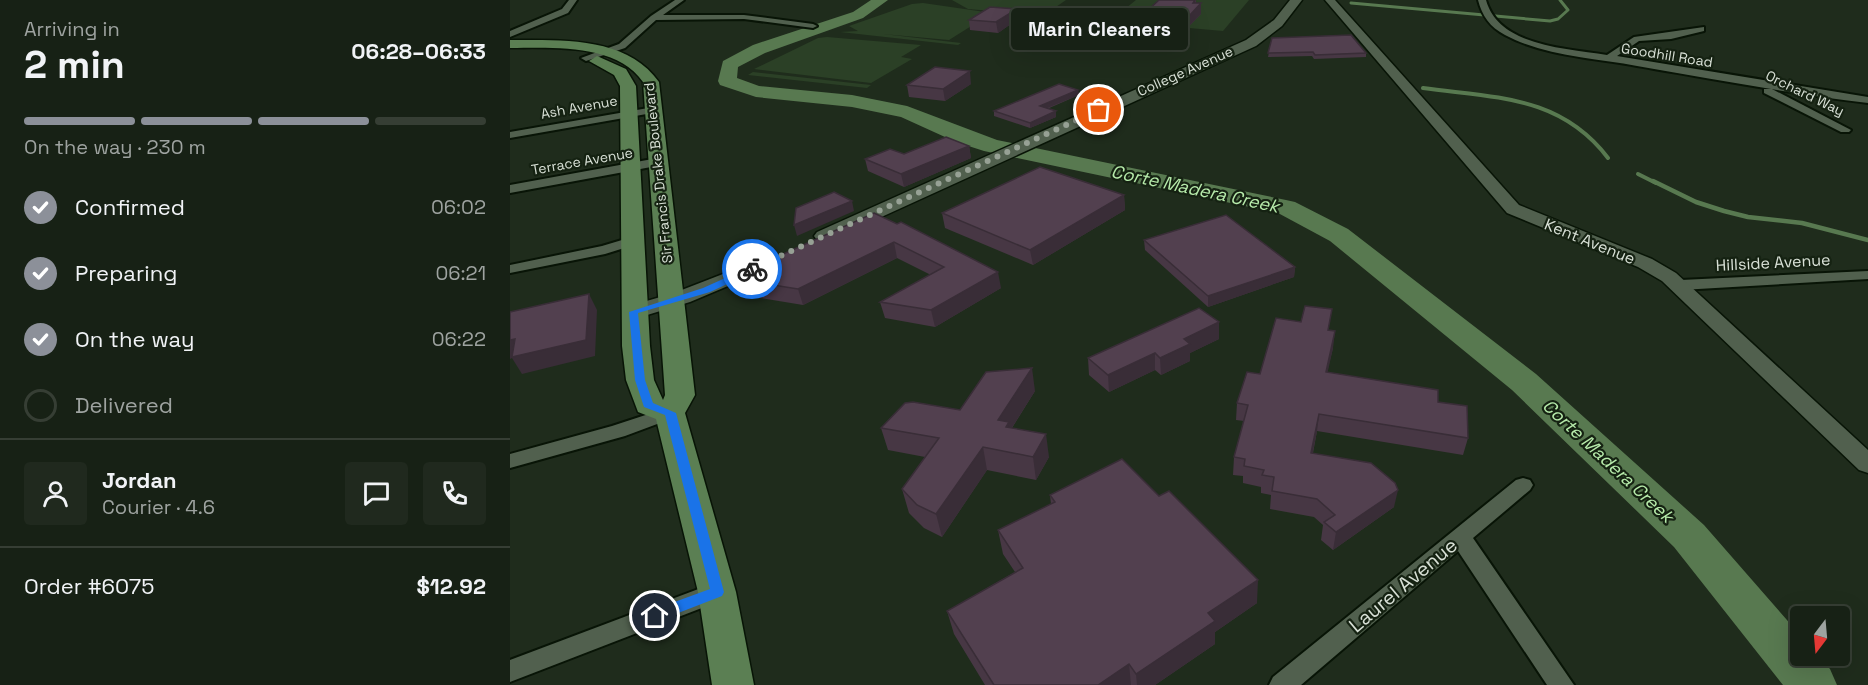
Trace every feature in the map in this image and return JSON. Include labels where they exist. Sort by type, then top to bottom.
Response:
[{"type":"main road","name":"College Avenue","points":[[806,244],[1257,39],[1278,23],[1296,0]]},
{"type":"main road","name":"Sir Francis Drake Boulevard","points":[[510,44],[561,45],[619,56],[642,68],[651,82],[680,395],[670,413],[648,405],[640,380],[634,312],[628,86],[620,72],[586,58],[544,51],[510,50]]},
{"type":"main road","points":[[634,312],[671,303],[707,290],[776,258]]},
{"type":"main road","points":[[670,413],[717,592],[733,685]]},
{"type":"street","points":[[510,34],[565,10],[573,0]]},
{"type":"street","points":[[586,58],[622,46],[654,18],[680,0]]},
{"type":"street","name":"Kent Avenue","points":[[1330,0],[1513,208],[1645,263],[1681,285],[1868,464]]},
{"type":"street","name":"Goodhill Road","points":[[1482,0],[1485,13],[1499,28],[1534,44],[1607,59],[1868,100]]},
{"type":"street","points":[[654,18],[744,17],[813,26]]},
{"type":"street","points":[[1607,59],[1637,39],[1671,36],[1701,29]]},
{"type":"street","name":"Orchard Way","points":[[1751,83],[1845,130]]},
{"type":"street","name":"Ash Avenue","points":[[510,135],[654,110]]},
{"type":"street","name":"Terrace Avenue","points":[[510,189],[658,162]]},
{"type":"street","points":[[510,269],[605,250],[632,241]]},
{"type":"street","name":"Hillside Avenue","points":[[1681,285],[1868,275]]},
{"type":"street","points":[[510,461],[618,431],[670,413]]},
{"type":"street","name":"Laurel Avenue","points":[[1282,685],[1523,485]]},
{"type":"street","points":[[1460,536],[1561,685]]},
{"type":"street","points":[[510,671],[717,592]]},
{"type":"green space","points":[[952,0],[1066,0],[1053,9],[1026,14],[968,9]]},
{"type":"green space","points":[[1136,0],[1249,0],[1223,31],[1110,21]]},
{"type":"green space","points":[[923,3],[992,13],[949,40],[883,34],[961,43],[958,45],[840,32],[858,31],[849,26],[912,4]]},
{"type":"green space","points":[[818,38],[921,45],[901,57],[912,59],[871,83],[754,69]]},
{"type":"green space","points":[[753,72],[871,85],[867,88],[748,75]]},
{"type":"building","points":[[1159,0],[1195,0],[1193,3],[1201,3],[1189,16],[1146,12]]},
{"type":"building","points":[[990,7],[1017,9],[996,22],[969,20]]},
{"type":"building","points":[[1351,35],[1366,53],[1315,55],[1313,52],[1268,53],[1272,38]]},
{"type":"building","points":[[935,67],[970,71],[943,89],[907,85]]},
{"type":"building","points":[[1059,84],[1078,90],[1040,106],[1056,111],[1030,123],[994,111]]},
{"type":"building","points":[[946,137],[969,146],[901,174],[865,159],[890,149],[904,154]]},
{"type":"building","points":[[1040,167],[1124,195],[1030,250],[942,213]]},
{"type":"building","points":[[834,192],[852,201],[794,225],[796,208]]},
{"type":"building","points":[[874,213],[897,224],[901,222],[998,272],[931,310],[880,302],[944,267],[894,242],[798,289],[730,278]]},
{"type":"building","points":[[1226,215],[1295,267],[1208,296],[1144,240]]},
{"type":"building","points":[[589,294],[586,340],[512,357],[515,339],[510,340],[510,312]]},
{"type":"building","points":[[1305,306],[1332,309],[1328,330],[1335,331],[1326,372],[1438,390],[1438,402],[1467,406],[1468,438],[1319,414],[1311,453],[1371,463],[1395,483],[1398,490],[1336,532],[1324,522],[1335,515],[1317,499],[1272,491],[1274,477],[1262,475],[1264,470],[1244,466],[1245,459],[1234,457],[1248,405],[1237,403],[1247,372],[1260,374],[1276,318],[1301,322]]},
{"type":"building","points":[[1199,308],[1219,322],[1184,339],[1190,344],[1160,358],[1155,353],[1108,375],[1088,358]]},
{"type":"building","points":[[1032,368],[998,420],[1009,422],[1006,427],[1046,434],[1033,457],[983,447],[936,514],[917,505],[902,489],[939,438],[881,428],[905,403],[913,402],[960,410],[986,372]]},
{"type":"building","points":[[1122,459],[1159,496],[1169,491],[1258,580],[1208,613],[1215,621],[1136,674],[1129,664],[1098,685],[994,685],[947,611],[1023,568],[998,530],[1055,502],[1050,495]]},
{"type":"waterway","name":"Corte Madera Creek","points":[[881,0],[858,15],[759,49],[729,65],[727,81],[756,91],[852,101],[907,112],[964,137],[992,146],[1286,207],[1339,235],[1524,382],[1689,536],[1813,685]]},
{"type":"waterway","points":[[1351,3],[1550,21],[1558,19],[1568,10],[1560,0]]},
{"type":"waterway","points":[[1423,88],[1501,98],[1547,111],[1569,122],[1589,137],[1608,158]]},
{"type":"waterway","points":[[1638,174],[1656,183]]},
{"type":"waterway","points":[[1653,181],[1696,202],[1724,211],[1748,217],[1802,223],[1868,240]]},
{"type":"way so far","points":[[752,269],[1099,110]]},
{"type":"place","name":"Marin Cleaners","points":[[1099,110]]},
{"type":"route","points":[[655,616],[717,592],[670,413],[648,405],[640,380],[634,312],[671,303],[707,290],[752,269]]}]
